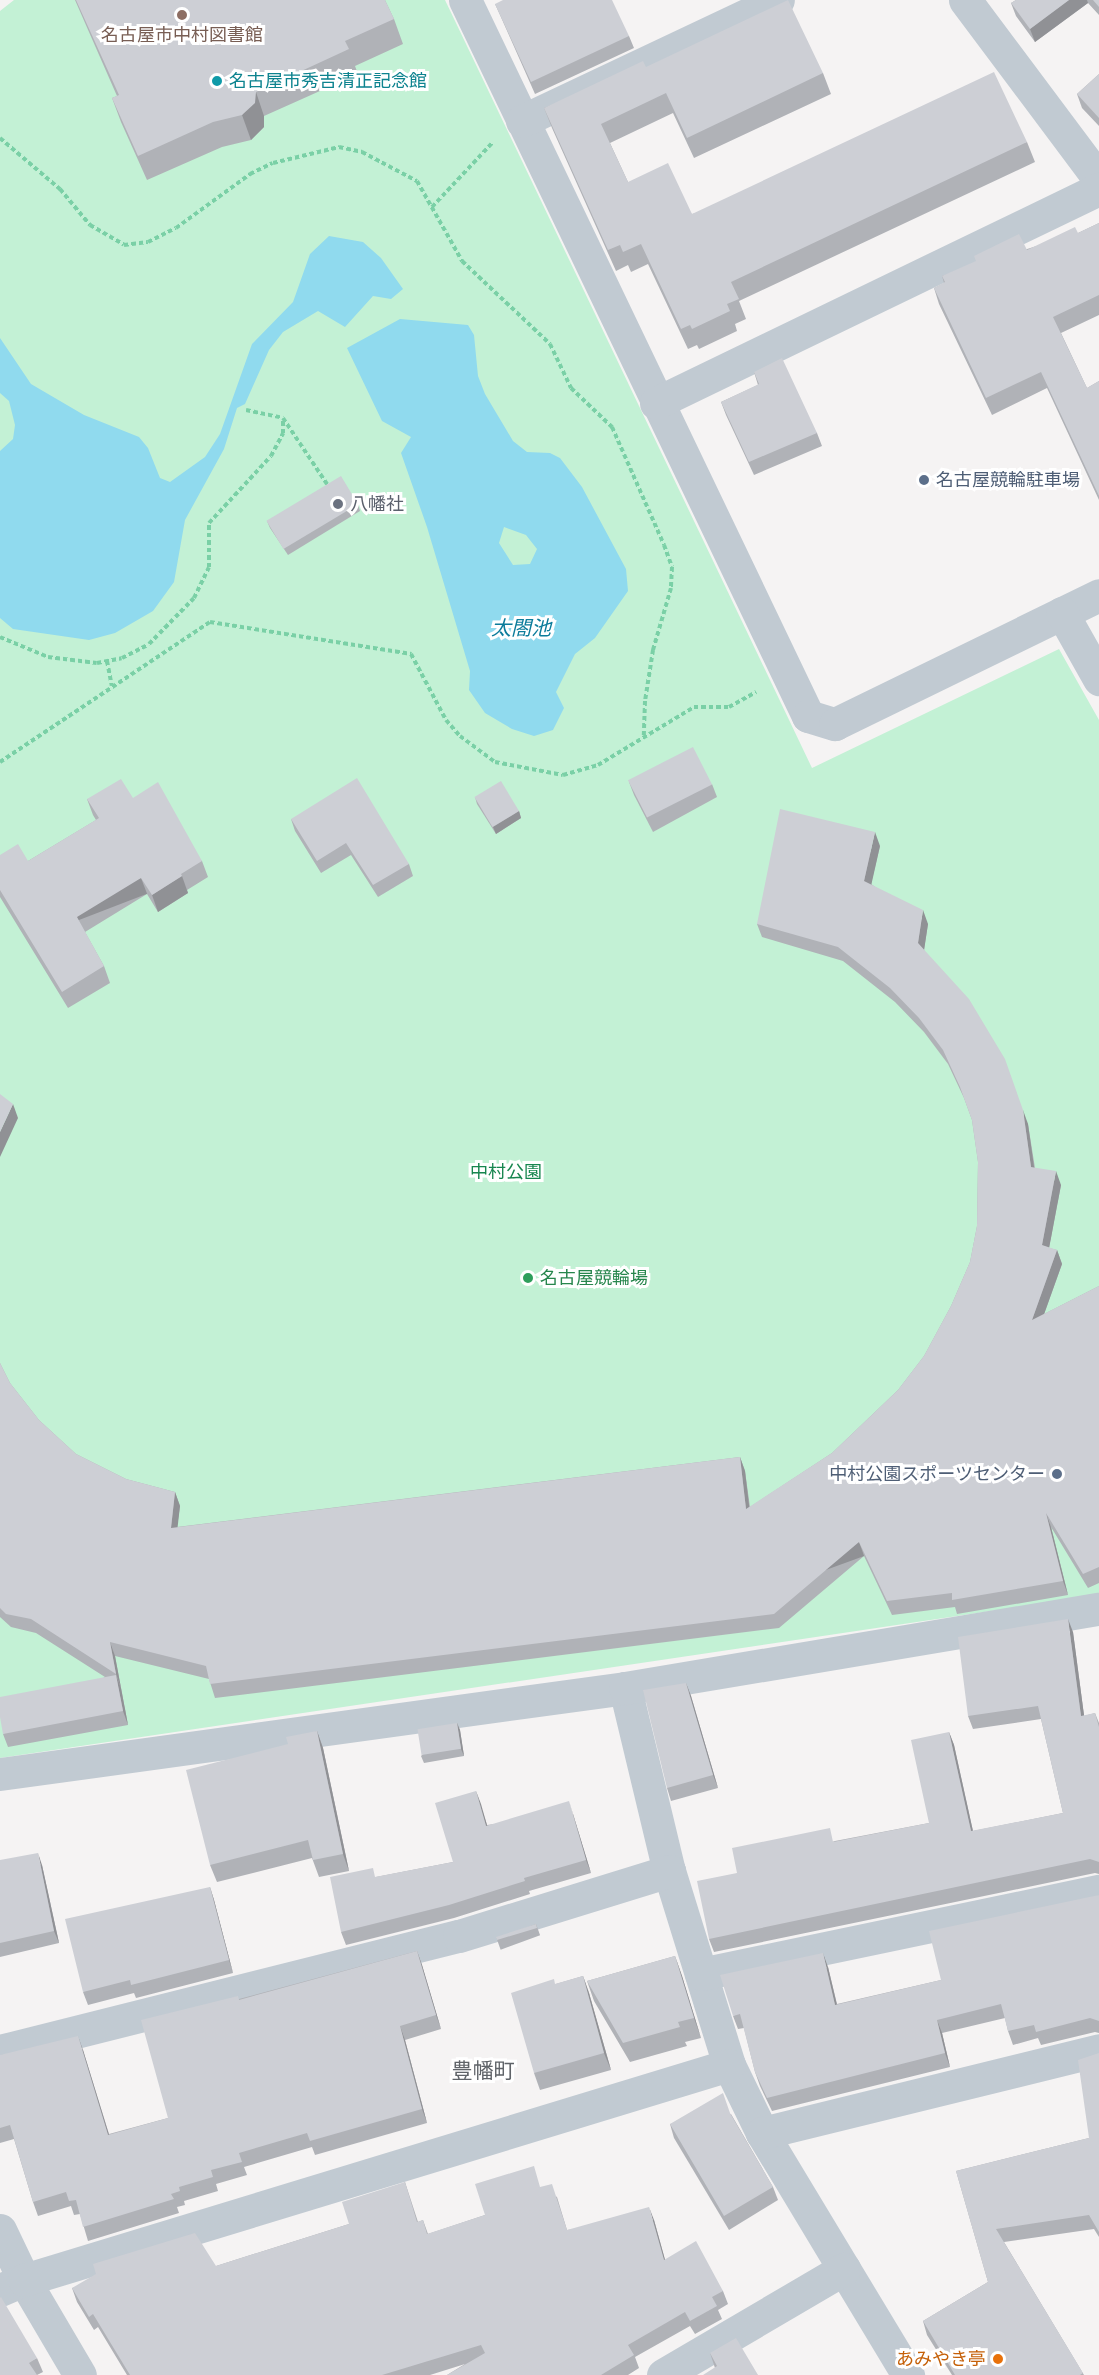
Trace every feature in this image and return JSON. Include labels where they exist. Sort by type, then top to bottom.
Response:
[{"type":"street","points":[[465,0],[656,403],[808,716],[835,724],[1099,595]]},
{"type":"street","points":[[522,122],[778,0]]},
{"type":"street","points":[[965,0],[1099,179]]},
{"type":"street","points":[[656,403],[1099,189]]},
{"type":"street","points":[[1062,613],[1099,679]]},
{"type":"street","points":[[0,1774],[625,1688],[1099,1609]]},
{"type":"street","points":[[625,1688],[669,1870],[729,2065],[762,2133],[908,2375]]},
{"type":"street","points":[[0,2051],[459,1936],[669,1870]]},
{"type":"street","points":[[701,1974],[1099,1891]]},
{"type":"street","points":[[762,2133],[1099,2050]]},
{"type":"street","points":[[12,2285],[729,2065]]},
{"type":"street","points":[[0,2230],[12,2285],[80,2375]]},
{"type":"street","points":[[663,2375],[844,2269]]},
{"type":"path","points":[[432,207],[496,139],[522,122]]},
{"type":"path","points":[[0,138],[60,189],[90,225],[124,245],[148,242],[176,228],[250,174],[273,163],[339,147],[362,152],[417,181],[462,261],[550,344],[571,388],[612,427],[664,545],[672,567],[671,588],[653,650],[645,701],[644,737]]},
{"type":"path","points":[[246,410],[284,418],[329,487]]},
{"type":"path","points":[[0,637],[48,657],[107,661],[122,658],[149,644],[194,598],[209,567],[209,523],[271,456],[282,433],[284,418]]},
{"type":"path","points":[[0,762],[210,622],[411,654],[446,720],[460,736],[495,762],[563,774],[579,773],[694,707],[729,707],[788,673]]},
{"type":"path","points":[[107,661],[113,687]]},
{"type":"green space","name":"中村公園","points":[[14,0],[445,0],[812,768],[1059,649],[1099,720],[1099,1595],[0,1758],[0,11]]},
{"type":"water","points":[[329,236],[363,242],[381,258],[403,289],[391,299],[373,296],[345,327],[318,311],[283,332],[269,350],[245,404],[237,408],[224,449],[185,520],[174,582],[153,611],[115,633],[89,640],[13,629],[0,618],[0,451],[13,439],[15,425],[9,401],[0,393],[0,338],[31,384],[84,415],[139,437],[148,448],[160,478],[170,482],[205,457],[220,434],[252,344],[293,302],[310,254]]},
{"type":"water","name":"太閤池","points":[[400,319],[468,325],[474,335],[478,376],[485,394],[513,441],[527,452],[550,453],[560,458],[582,487],[626,569],[628,591],[595,638],[575,654],[556,692],[564,708],[553,730],[534,736],[512,729],[485,713],[469,690],[470,671],[427,527],[401,453],[411,437],[382,421],[347,348]],"holes":[[[504,527],[526,535],[537,549],[530,564],[513,565],[499,543]]]},
{"type":"building","points":[[76,0],[385,0],[394,19],[345,41],[349,49],[256,92],[255,103],[242,115],[213,122],[138,156],[112,98],[119,95]]},
{"type":"building","points":[[503,0],[612,0],[629,36],[531,82],[495,4]]},
{"type":"building","points":[[788,0],[823,73],[687,138],[666,93],[601,124],[628,182],[668,163],[692,214],[994,72],[1027,142],[731,282],[739,299],[727,304],[730,311],[692,329],[690,325],[681,329],[641,244],[623,252],[620,245],[608,250],[544,108],[643,61],[646,67]]},
{"type":"building","points":[[1016,0],[1069,0],[1030,29],[1011,3]]},
{"type":"building","points":[[1099,74],[1099,118],[1077,94]]},
{"type":"building","points":[[1099,223],[1099,295],[1053,317],[1087,388],[1099,381],[1099,496],[1041,372],[986,398],[934,288],[945,282],[942,276],[976,261],[974,256],[1019,234],[1027,250],[1075,227],[1078,233]]},
{"type":"building","points":[[782,358],[817,433],[749,462],[721,402],[759,384],[754,372]]},
{"type":"building","points":[[341,476],[358,504],[283,549],[266,521]]},
{"type":"building","points":[[693,747],[712,784],[647,818],[628,780]]},
{"type":"building","points":[[357,778],[409,864],[373,885],[346,843],[317,861],[291,819]]},
{"type":"building","points":[[121,779],[133,798],[158,782],[202,861],[152,895],[141,878],[77,917],[104,966],[62,992],[0,890],[0,855],[18,844],[28,861],[99,818],[87,799]]},
{"type":"building","points":[[501,781],[519,811],[492,827],[474,797]]},
{"type":"building","points":[[780,809],[875,832],[864,881],[923,910],[918,943],[969,999],[1005,1059],[1023,1110],[1031,1167],[1056,1171],[1042,1245],[1057,1250],[1032,1320],[1099,1286],[1099,1567],[1083,1574],[1046,1513],[1063,1581],[952,1600],[952,1593],[887,1601],[859,1542],[774,1614],[210,1684],[206,1666],[110,1642],[116,1674],[31,1619],[6,1614],[0,1608],[0,1363],[10,1383],[39,1420],[76,1454],[126,1479],[175,1492],[171,1528],[740,1457],[746,1509],[832,1453],[898,1390],[924,1356],[951,1306],[970,1262],[977,1226],[978,1162],[972,1120],[943,1050],[919,1018],[890,988],[838,947],[757,924]]},
{"type":"building","points":[[0,1094],[13,1104],[0,1132]]},
{"type":"building","points":[[1068,1619],[1081,1716],[1095,1713],[1099,1727],[1099,1862],[1090,1859],[709,1939],[697,1881],[737,1873],[732,1848],[830,1828],[833,1842],[929,1823],[911,1740],[949,1732],[971,1831],[1063,1813],[1038,1706],[968,1716],[958,1637]]},
{"type":"building","points":[[116,1675],[123,1711],[3,1734],[0,1697]]},
{"type":"building","points":[[686,1683],[713,1775],[667,1788],[643,1690]]},
{"type":"building","points":[[457,1723],[461,1749],[422,1755],[417,1729]]},
{"type":"building","points":[[317,1731],[343,1854],[313,1860],[308,1840],[210,1865],[186,1770],[288,1744],[286,1737]]},
{"type":"building","points":[[476,1791],[486,1826],[569,1801],[586,1860],[524,1878],[525,1881],[449,1905],[341,1932],[330,1877],[373,1868],[375,1877],[453,1862],[435,1803]]},
{"type":"building","points":[[38,1853],[54,1931],[0,1943],[0,1860]]},
{"type":"building","points":[[210,1887],[229,1960],[131,1985],[130,1980],[83,1992],[65,1919]]},
{"type":"building","points":[[1099,1895],[1099,2021],[1090,2018],[1036,2032],[1034,2025],[1008,2031],[1001,2004],[937,2020],[945,2053],[767,2098],[755,2072],[740,2014],[733,2016],[720,1975],[823,1953],[835,2005],[941,1980],[929,1931]]},
{"type":"building","points":[[536,1924],[537,1928],[497,1940],[496,1937]]},
{"type":"building","points":[[417,1951],[436,2015],[400,2026],[422,2109],[310,2141],[307,2133],[239,2153],[242,2162],[211,2170],[213,2177],[179,2187],[180,2191],[171,2194],[174,2199],[83,2227],[76,2200],[69,2201],[66,2192],[33,2202],[10,2125],[0,2128],[0,2055],[78,2036],[108,2135],[168,2118],[141,2020],[238,1996],[239,2000]]},
{"type":"building","points":[[675,1956],[694,2018],[678,2022],[680,2027],[623,2043],[587,1981]]},
{"type":"building","points":[[583,1976],[604,2053],[534,2073],[511,1993],[554,1979],[555,1984]]},
{"type":"building","points":[[1099,2053],[1099,2232],[1089,2215],[996,2229],[1083,2373],[1080,2375],[955,2375],[923,2321],[988,2282],[956,2171],[1089,2138],[1078,2060]]},
{"type":"building","points":[[723,2093],[730,2113],[773,2187],[724,2216],[670,2124]]},
{"type":"building","points":[[534,2166],[540,2187],[552,2184],[567,2230],[649,2207],[664,2260],[696,2241],[723,2291],[712,2297],[717,2306],[690,2321],[685,2312],[628,2345],[634,2355],[601,2375],[447,2375],[485,2353],[481,2345],[382,2375],[130,2375],[93,2314],[89,2317],[72,2288],[96,2274],[93,2264],[195,2233],[216,2266],[349,2224],[342,2202],[405,2182],[417,2222],[423,2220],[427,2234],[485,2215],[475,2184]]},
{"type":"building","points":[[1,2297],[37,2358],[29,2363],[37,2375],[0,2375]]},
{"type":"building","points":[[736,2338],[758,2375],[703,2375],[717,2366],[710,2353]]},
{"type":"place","name":"名古屋市中村図書館","points":[[182,15]]},
{"type":"place","name":"名古屋市秀吉清正記念館","points":[[217,81]]},
{"type":"place","name":"名古屋競輪駐車場","points":[[924,480]]},
{"type":"place","name":"八幡社","points":[[338,504]]},
{"type":"place","name":"名古屋競輪場","points":[[528,1278]]},
{"type":"place","name":"中村公園スポーツセンター","points":[[1057,1474]]},
{"type":"place","name":"あみやき亭","points":[[998,2359]]},
{"type":"district","name":"豊幡町","points":[[483,2071]]}]
